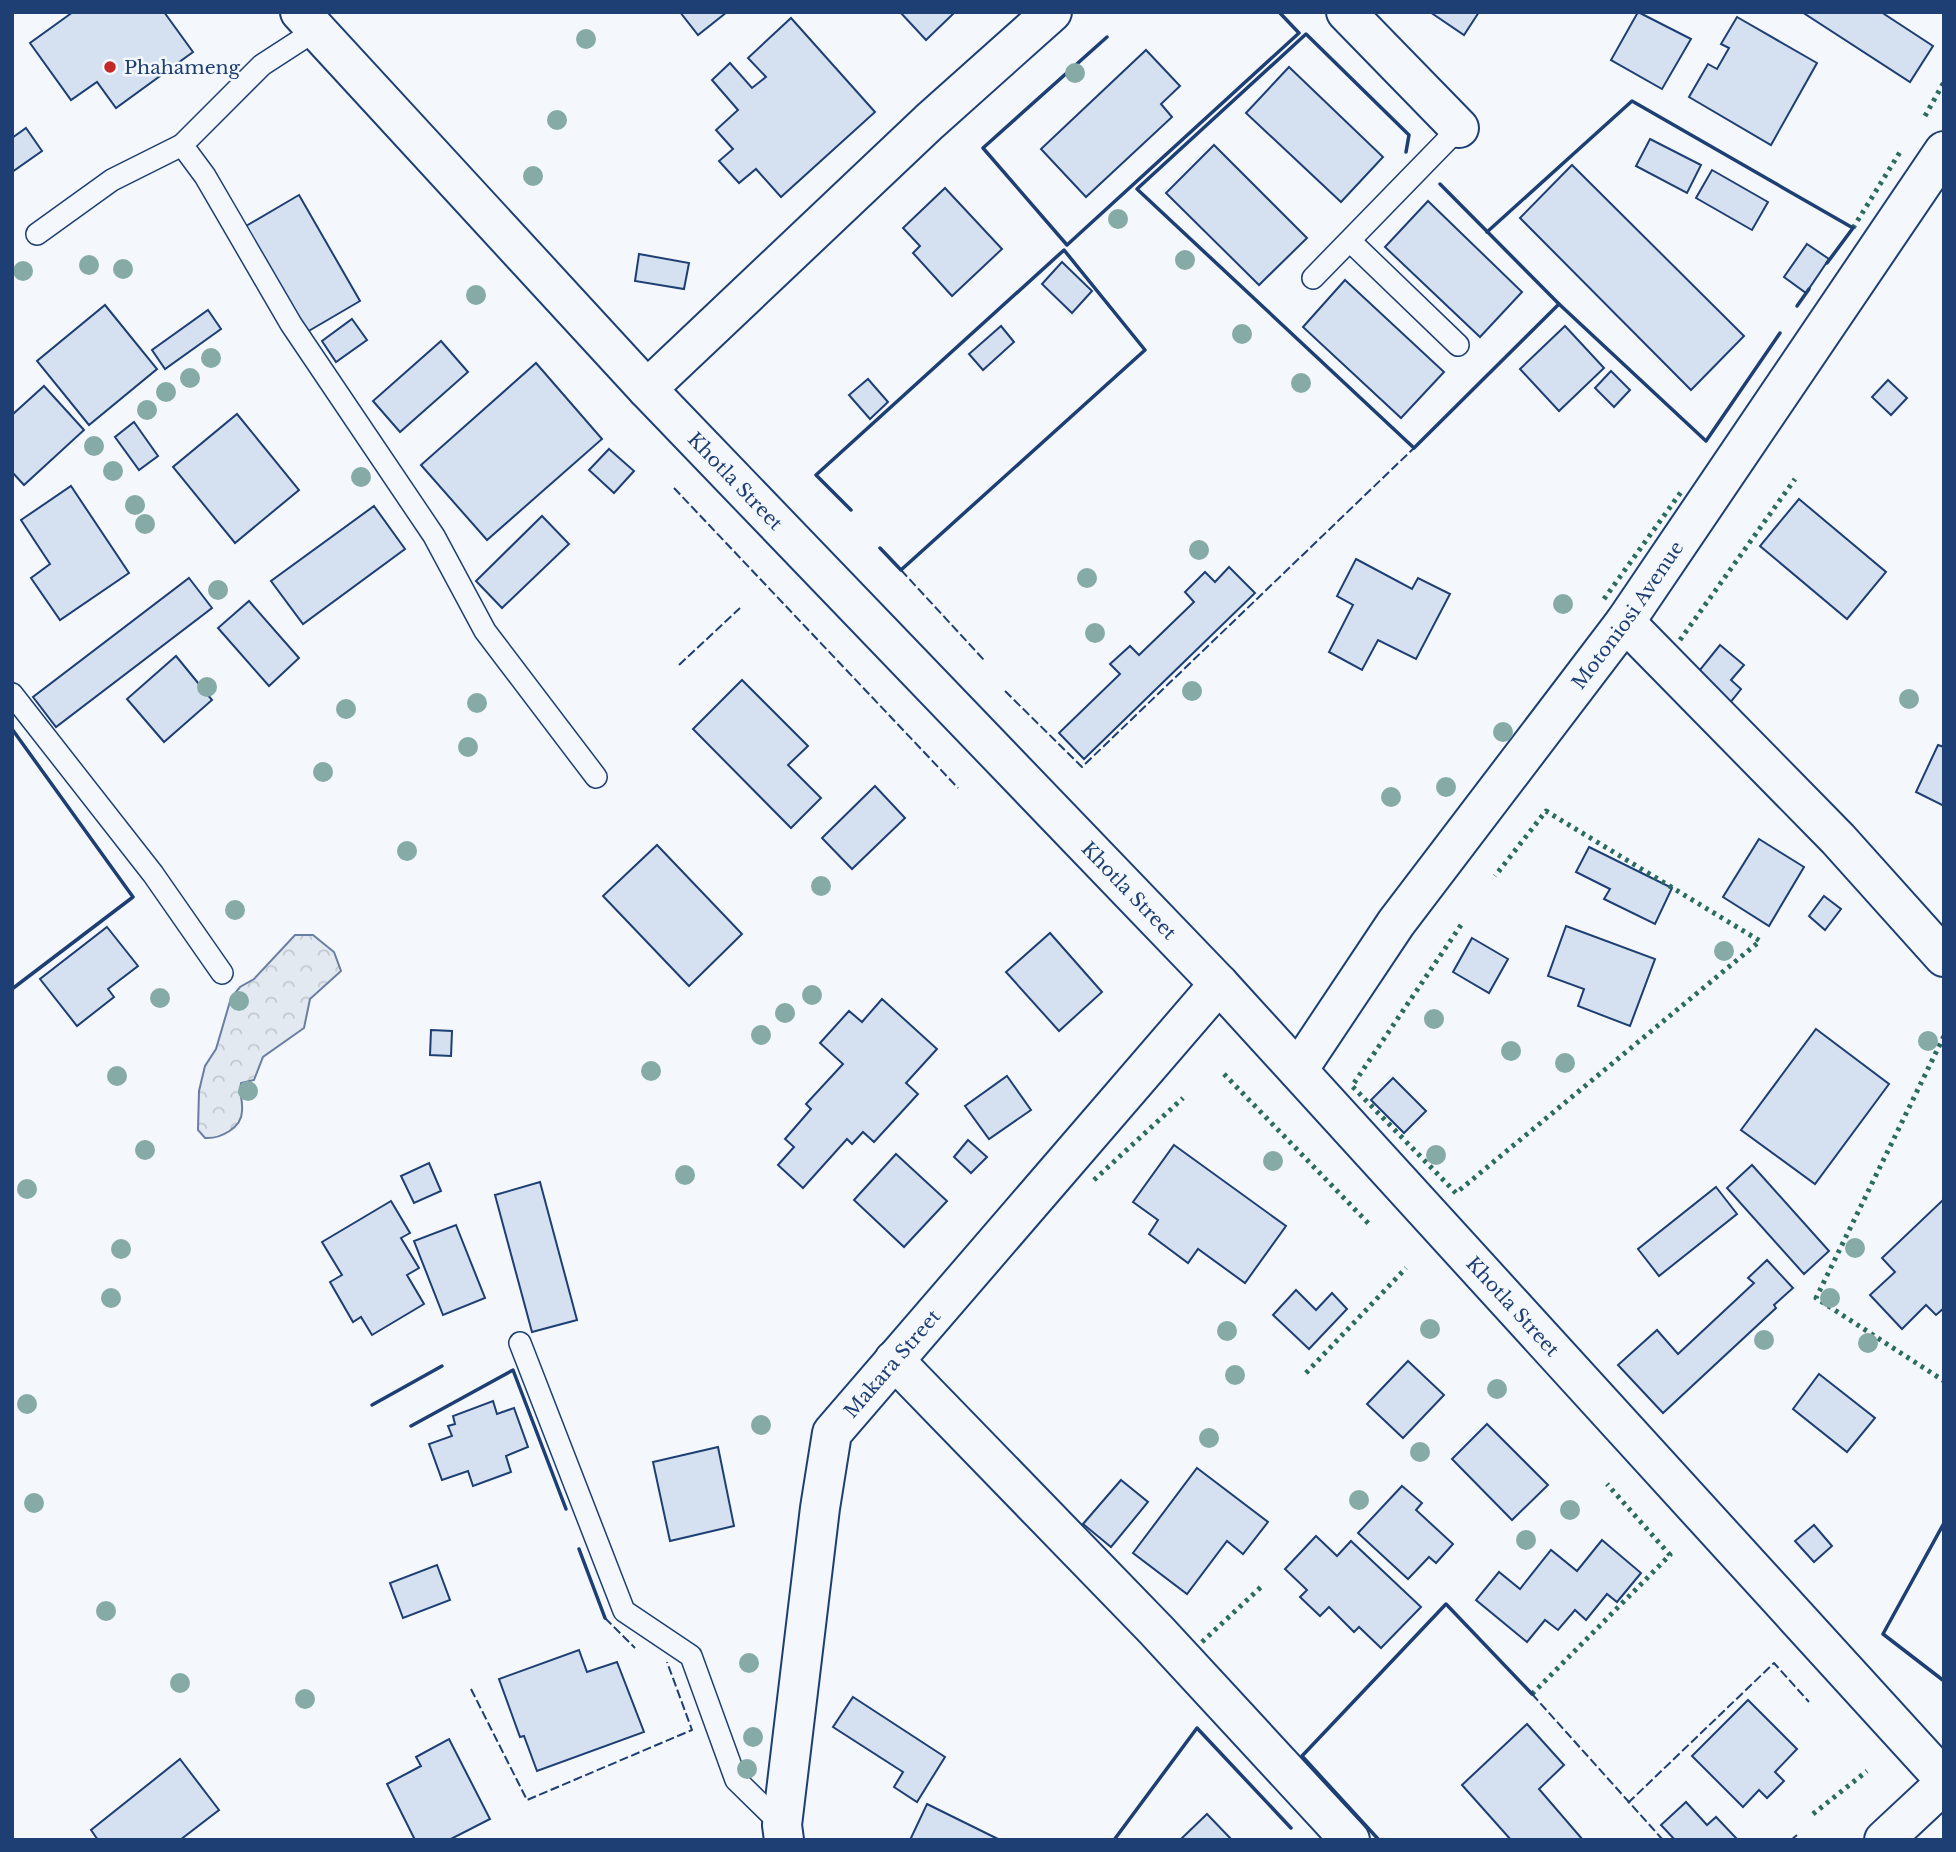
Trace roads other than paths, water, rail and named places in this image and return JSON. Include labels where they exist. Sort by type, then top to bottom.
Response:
[{"type":"street","points":[[647,388],[929,122],[1052,12]]},
{"type":"street","points":[[1346,12],[1460,128]]},
{"type":"street","name":"Khotla Street","points":[[308,21],[647,388],[1219,984],[1944,1782]]},
{"type":"street","name":"Motoniosi Avenue","points":[[1298,1070],[1396,923],[1625,622],[1944,151]]},
{"type":"street","points":[[1625,622],[1838,839],[1944,957]]},
{"type":"street","name":"Makara Street","points":[[783,1832],[820,1508],[832,1433],[1219,984]]},
{"type":"street","points":[[894,1360],[1156,1630],[1350,1840]]},
{"type":"street","points":[[1884,1840],[1944,1782]]},
{"type":"lane","points":[[37,234],[112,180],[182,145],[308,21]]},
{"type":"lane","points":[[1313,278],[1460,128]]},
{"type":"lane","points":[[182,145],[205,176],[291,324],[434,536],[485,631],[596,777]]},
{"type":"lane","points":[[1350,241],[1458,345]]},
{"type":"lane","points":[[12,694],[153,874],[222,973]]},
{"type":"lane","points":[[520,1343],[624,1611],[691,1656],[736,1780],[783,1832]]},
{"type":"place","name":"Phahameng","points":[[110,67]]}]
